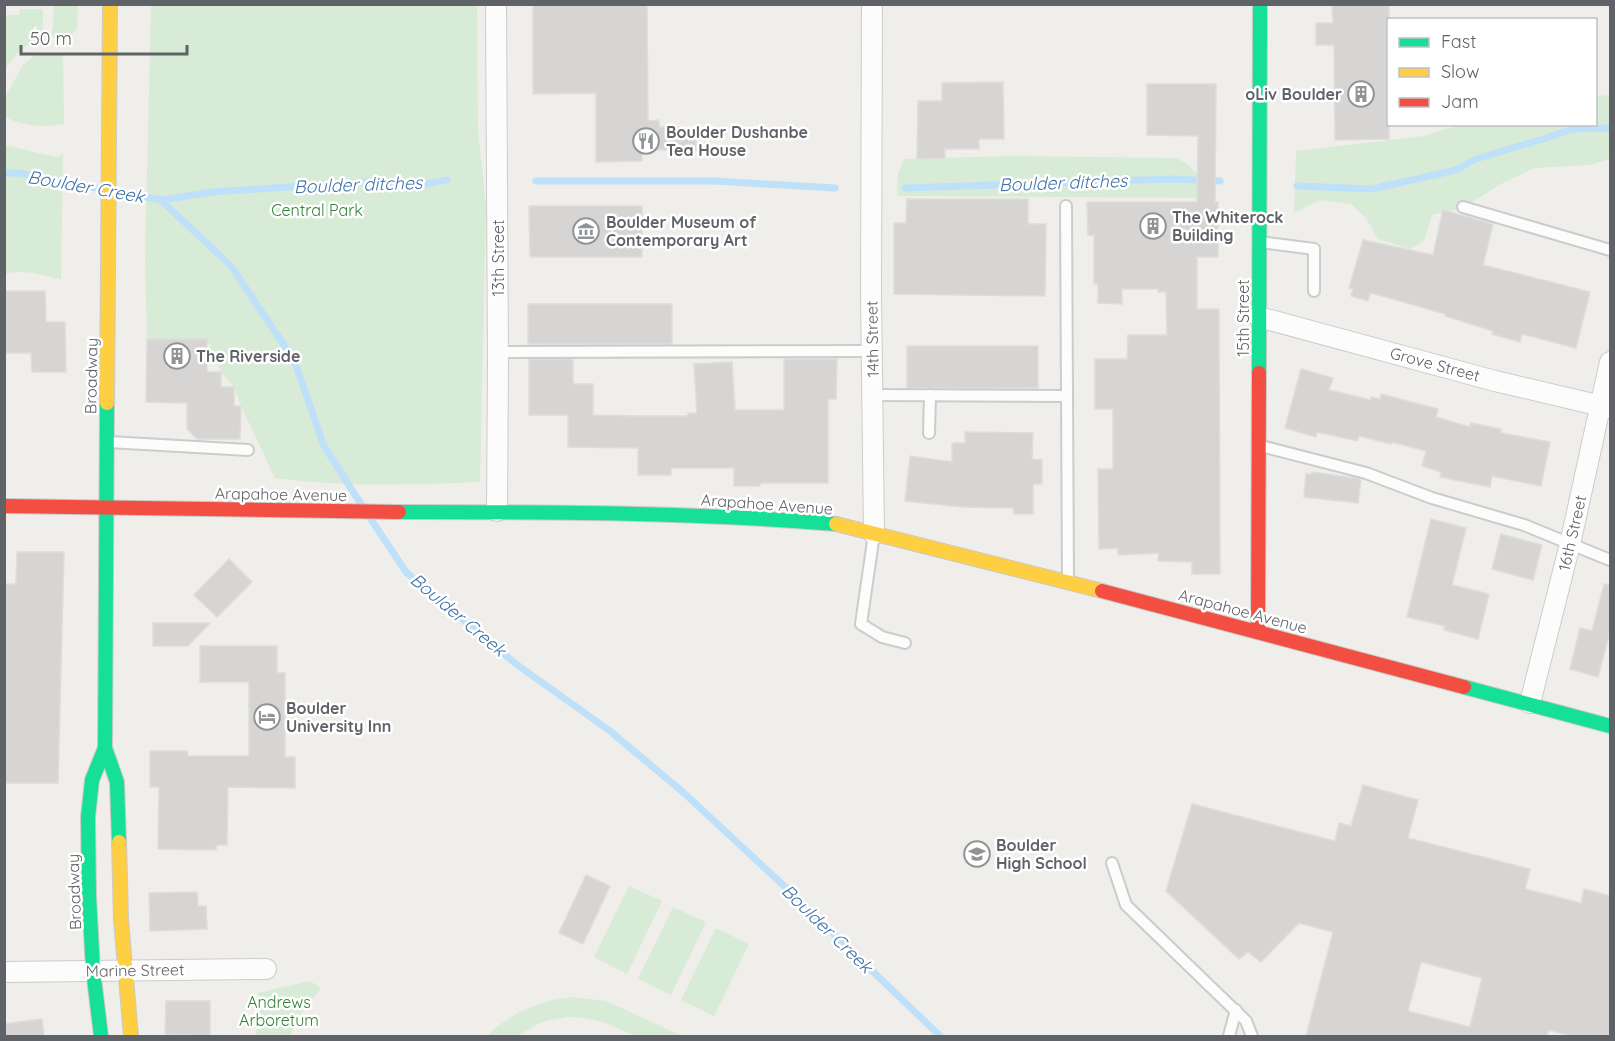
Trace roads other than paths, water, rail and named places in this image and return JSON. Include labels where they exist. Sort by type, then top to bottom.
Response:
[{"type":"main road","name":"Broadway","points":[[110,4],[105,748],[117,782],[125,969],[131,1036]]},
{"type":"main road","name":"15th Street","points":[[1258,632],[1260,4]]},
{"type":"main road","name":"Arapahoe Avenue","points":[[4,506],[314,512],[497,511],[765,518],[836,524],[1258,632],[1611,726]]},
{"type":"main road","name":"Broadway","points":[[101,1036],[93,970],[89,896],[89,796],[92,780],[105,748]]},
{"type":"street","name":"13th Street","points":[[496,4],[497,511]]},
{"type":"street","name":"14th Street","points":[[872,4],[874,534]]},
{"type":"street","name":"Grove Street","points":[[1260,316],[1495,381],[1606,407]]},
{"type":"street","name":"16th Street","points":[[1530,703],[1606,407],[1611,362]]},
{"type":"street","name":"Marine Street","points":[[4,972],[266,969]]},
{"type":"lane","points":[[1066,206],[1068,584]]},
{"type":"lane","points":[[1463,207],[1611,250]]},
{"type":"lane","points":[[1260,242],[1314,249],[1314,291]]},
{"type":"lane","points":[[498,352],[872,351]]},
{"type":"lane","points":[[873,395],[1067,396]]},
{"type":"lane","points":[[929,433],[930,395]]},
{"type":"lane","points":[[106,441],[248,450]]},
{"type":"lane","points":[[1259,445],[1366,473],[1432,498],[1524,525],[1611,560]]},
{"type":"lane","name":"14th Street","points":[[874,534],[861,624],[882,637],[905,643]]},
{"type":"lane","points":[[1112,863],[1126,904],[1236,1010],[1246,1021],[1252,1036]]},
{"type":"lane","points":[[1229,1036],[1236,1010]]},
{"type":"waterway","name":"Boulder ditches","points":[[1297,186],[1372,189],[1456,170],[1476,159],[1572,129],[1610,128]]},
{"type":"waterway","name":"Boulder Creek","points":[[4,173],[19,173],[102,189]]},
{"type":"waterway","name":"Boulder ditches","points":[[905,188],[1171,179],[1220,181]]},
{"type":"waterway","name":"Boulder ditches","points":[[161,200],[212,192],[363,182],[426,184],[447,180]]},
{"type":"waterway","name":"Boulder ditches","points":[[536,181],[714,181],[835,188]]},
{"type":"waterway","name":"Boulder Creek","points":[[116,191],[161,200],[231,266],[294,360],[324,446],[361,504]]},
{"type":"waterway","name":"Boulder Creek","points":[[370,518],[406,572],[516,664],[610,731],[684,793],[940,1036]]},
{"type":"place","name":"oLiv Boulder","points":[[1361,94]]},
{"type":"place","name":"Boulder Dushanbe Tea House","points":[[646,141]]},
{"type":"place","name":"The Whiterock Building","points":[[1153,226]]},
{"type":"place","name":"Boulder Museum of Contemporary Art","points":[[586,231]]},
{"type":"place","name":"The Riverside","points":[[177,356]]},
{"type":"place","name":"Boulder University Inn","points":[[267,717]]},
{"type":"place","name":"Boulder High School","points":[[977,854]]},
{"type":"park label","name":"Central Park","points":[[317,210]]},
{"type":"park label","name":"Andrews Arboretum","points":[[279,1011]]}]
